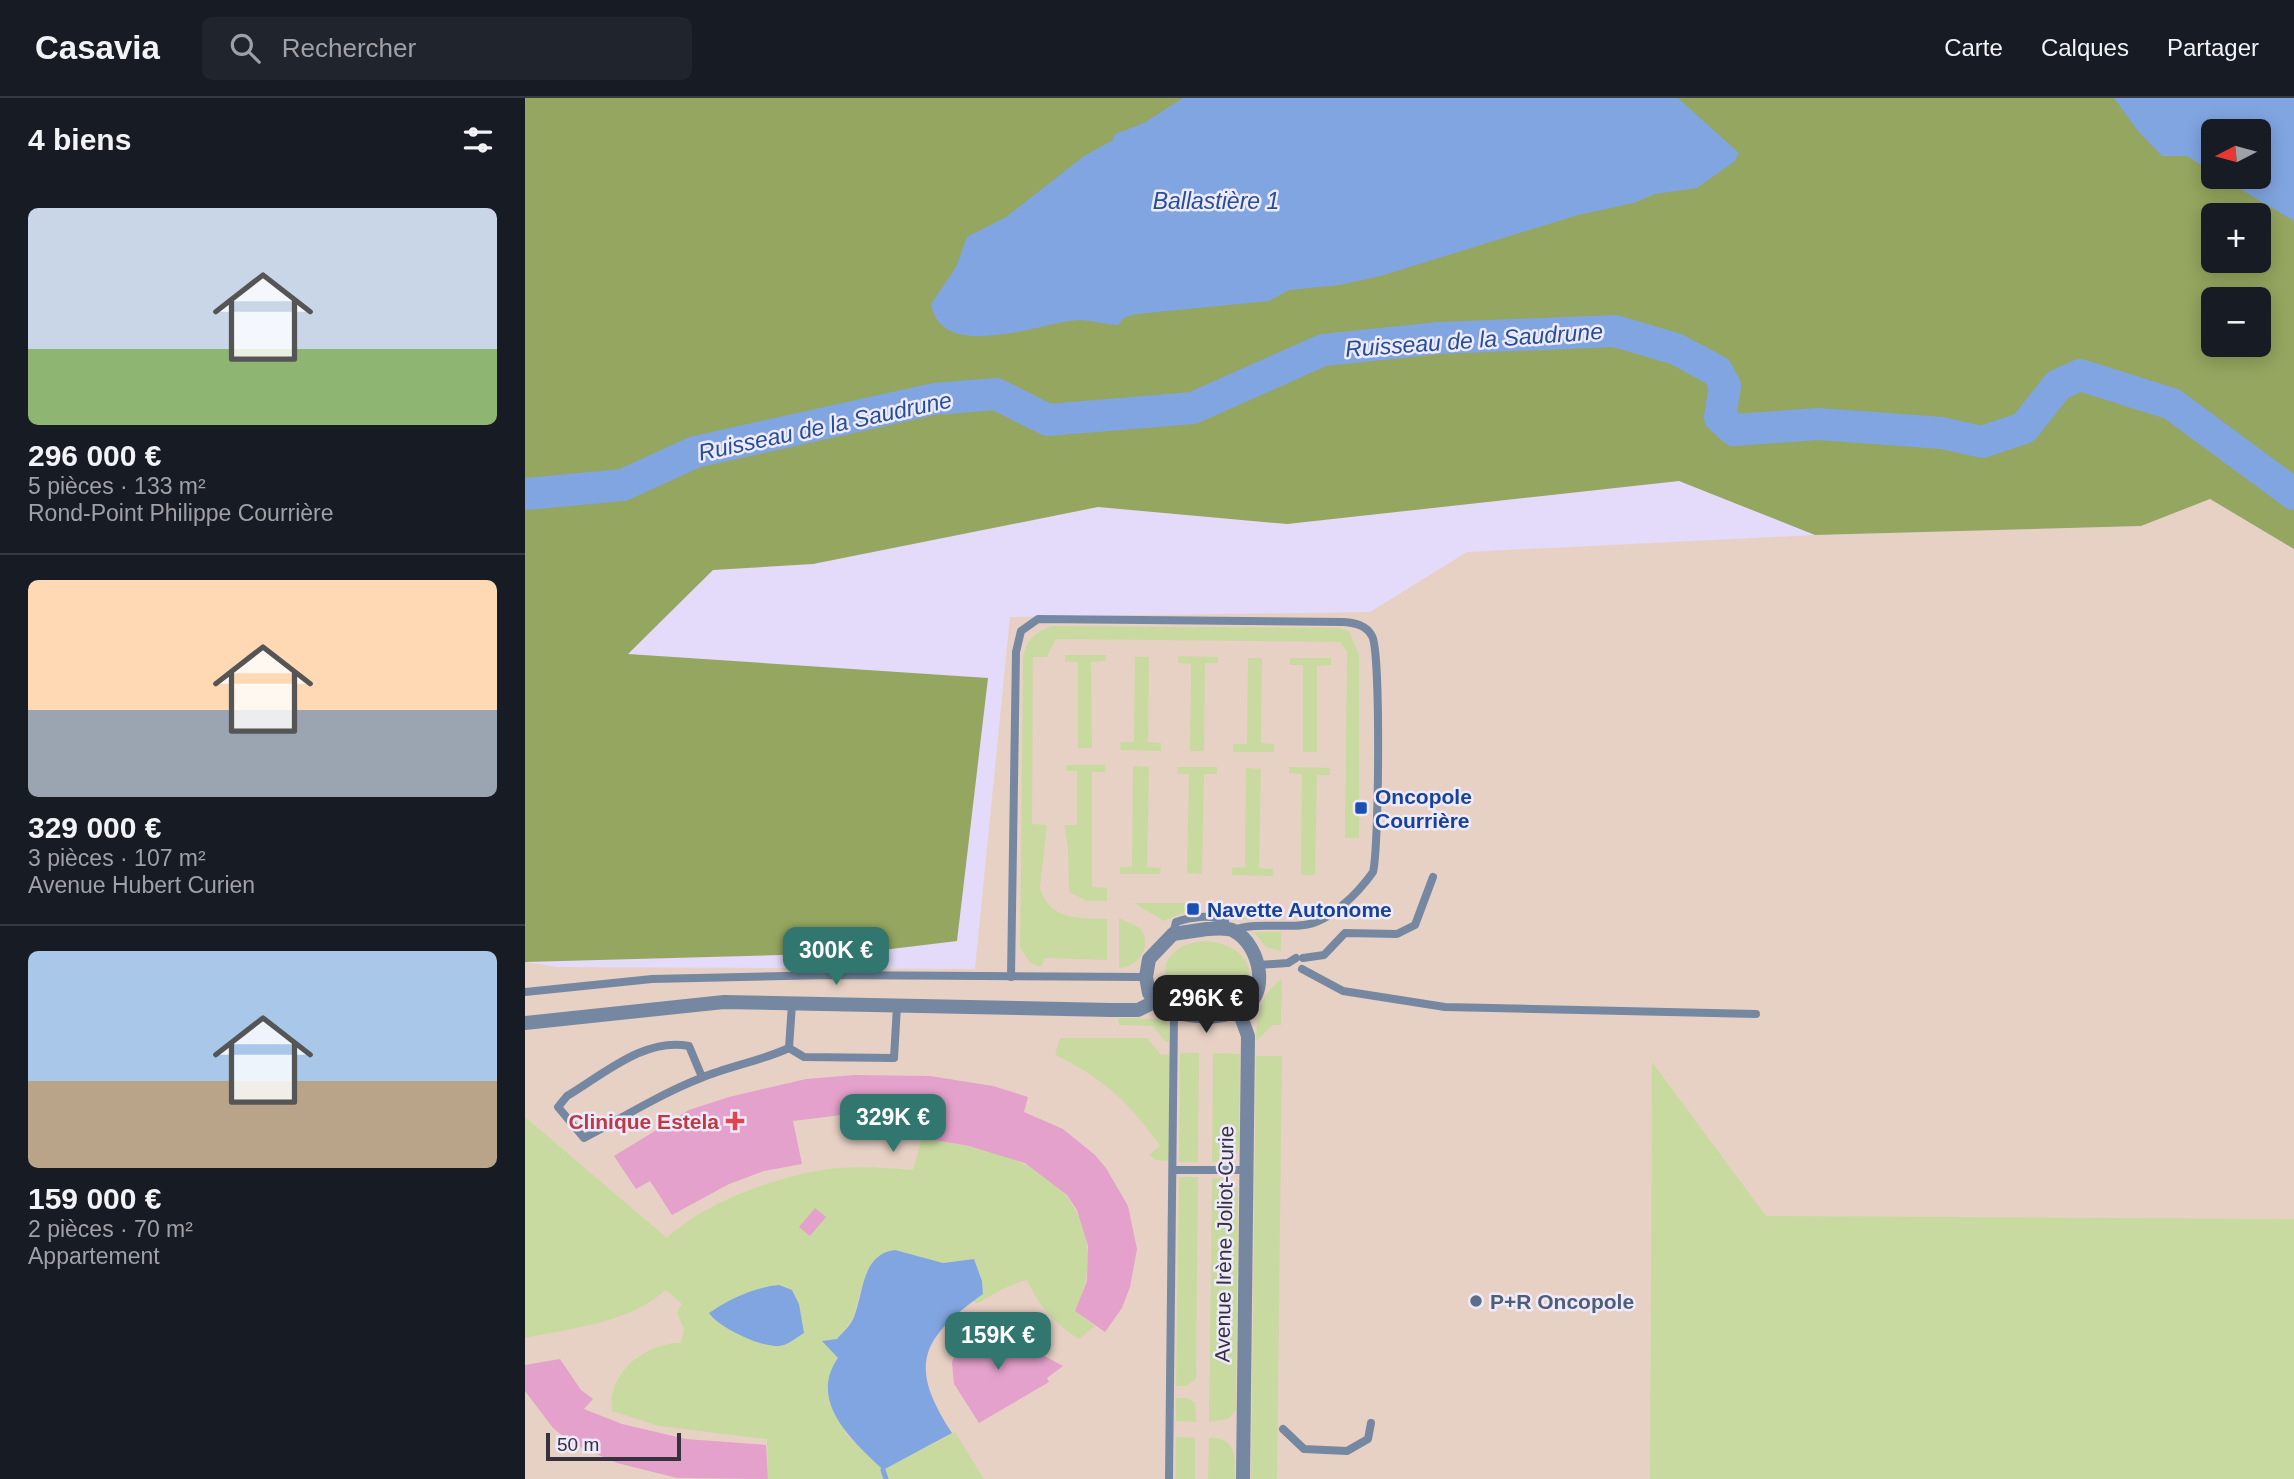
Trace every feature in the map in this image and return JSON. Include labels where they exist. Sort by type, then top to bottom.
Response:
[{"type":"street","points":[[1229,930],[1249,943],[1259,965],[1259,986],[1248,1005],[1239,1011],[1205,1017],[1162,1009],[1149,993],[1146,977],[1149,958],[1173,934],[1229,930]]},
{"type":"street","points":[[525,1023],[724,1002],[1138,1010],[1156,1001]]},
{"type":"street","name":"Avenue Irène Joliot-Curie","points":[[1239,1011],[1248,1036],[1243,1479]]},
{"type":"lane","points":[[1011,977],[1016,652],[1021,631],[1038,620],[1344,622],[1364,627],[1372,635],[1378,676],[1373,872],[1330,914],[1311,924],[1246,926],[1229,930]]},
{"type":"lane","points":[[1295,967],[1300,958],[1324,955],[1345,933],[1397,934],[1415,925],[1433,877]]},
{"type":"lane","points":[[1259,965],[1295,967],[1343,991],[1445,1007],[1756,1014]]},
{"type":"lane","points":[[525,992],[652,979],[828,975],[1146,977]]},
{"type":"lane","points":[[789,1048],[792,1004]]},
{"type":"lane","points":[[702,1077],[688,1046],[671,1043],[660,1045],[649,1048],[567,1096],[558,1107],[584,1138],[702,1077],[789,1048],[804,1057],[894,1058],[897,1006]]},
{"type":"lane","points":[[1169,1479],[1174,1012]]},
{"type":"lane","points":[[1173,1170],[1246,1170]]},
{"type":"lane","points":[[1283,1429],[1304,1449],[1347,1451],[1368,1439],[1371,1423]]},
{"type":"shaded area","points":[[2210,499],[2294,549],[2294,1479],[525,1479],[525,962],[557,967],[975,969],[1010,617],[1370,612],[1467,552],[1815,535],[2141,526]]},
{"type":"green space","points":[[525,98],[2294,98],[2294,549],[2210,499],[2141,526],[1815,535],[1679,481],[1287,524],[1098,507],[813,564],[713,570],[628,654],[988,678],[957,941],[858,953],[525,962]]},
{"type":"green space","points":[[1052,626],[1339,628],[1349,631],[1359,655],[1359,838],[1345,838],[1347,652],[1340,642],[1056,639],[1047,657],[1033,657],[1032,824],[1047,825],[1040,888],[1051,907],[1058,912],[1067,916],[1107,919],[1107,960],[1044,958],[1042,967],[1030,963],[1020,947],[1023,658],[1026,646],[1032,638]]},
{"type":"green space","points":[[1065,655],[1106,655],[1106,661],[1091,662],[1092,748],[1078,748],[1078,662],[1065,662]]},
{"type":"green space","points":[[1178,656],[1218,657],[1218,663],[1205,663],[1204,751],[1190,751],[1191,664],[1178,663]]},
{"type":"green space","points":[[1135,657],[1149,657],[1148,742],[1161,743],[1161,751],[1120,750],[1121,742],[1134,742]]},
{"type":"green space","points":[[1248,658],[1262,658],[1261,743],[1274,744],[1274,752],[1233,752],[1233,744],[1247,744]]},
{"type":"green space","points":[[1290,658],[1331,658],[1331,665],[1317,666],[1317,752],[1303,752],[1303,665],[1290,665]]},
{"type":"green space","points":[[1066,765],[1105,765],[1105,772],[1092,772],[1092,887],[1107,888],[1107,901],[1087,901],[1069,892],[1068,848],[1064,825],[1077,825],[1077,771],[1066,771]]},
{"type":"green space","points":[[1133,766],[1149,767],[1147,867],[1161,868],[1160,874],[1120,874],[1120,867],[1132,867]]},
{"type":"green space","points":[[1178,767],[1217,767],[1217,774],[1204,774],[1202,874],[1187,873],[1189,774],[1177,774]]},
{"type":"green space","points":[[1289,767],[1330,768],[1330,775],[1317,775],[1315,875],[1301,875],[1302,774],[1289,773]]},
{"type":"green space","points":[[1246,768],[1261,769],[1259,868],[1273,869],[1273,876],[1232,875],[1232,868],[1245,867]]},
{"type":"green space","points":[[1134,903],[1188,903],[1187,911],[1164,921]]},
{"type":"green space","points":[[1281,905],[1282,918],[1239,919],[1210,912],[1210,906]]},
{"type":"green space","points":[[1119,918],[1140,928],[1145,942],[1142,954],[1133,964],[1119,968]]},
{"type":"green space","points":[[1254,932],[1281,932],[1281,951],[1266,947]]},
{"type":"green space","points":[[1207,941],[1227,946],[1240,954],[1247,964],[1249,976],[1245,987],[1237,996],[1224,1003],[1207,1006],[1190,1003],[1177,996],[1165,975],[1167,963],[1174,952],[1187,945]]},
{"type":"green space","points":[[1282,979],[1281,1025],[1273,1025],[1256,1041],[1261,1006],[1269,991]]},
{"type":"green space","points":[[1118,1018],[1164,1019],[1169,1026],[1169,1042],[1166,1042],[1153,1026],[1119,1025]]},
{"type":"green space","points":[[1060,1038],[1147,1038],[1160,1054],[1170,1055],[1169,1161],[1156,1160],[1149,1155],[1160,1146],[1127,1105],[1087,1072],[1055,1055]]},
{"type":"green space","points":[[1180,1053],[1199,1053],[1198,1162],[1179,1162]]},
{"type":"green space","points":[[1213,1053],[1240,1054],[1239,1148],[1228,1159],[1212,1162]]},
{"type":"green space","points":[[1256,1056],[1282,1056],[1277,1479],[1251,1479]]},
{"type":"green space","points":[[1652,1062],[1766,1216],[2294,1219],[2294,1479],[1650,1479]]},
{"type":"green space","points":[[525,1117],[667,1238],[703,1212],[724,1201],[794,1176],[847,1167],[913,1170],[922,1138],[970,1147],[1017,1161],[1039,1172],[1058,1187],[1073,1205],[1086,1239],[1088,1260],[1086,1280],[1075,1311],[1095,1326],[1079,1339],[1048,1313],[1027,1280],[1007,1287],[976,1304],[974,1300],[983,1294],[982,1281],[974,1259],[943,1263],[862,1286],[853,1319],[837,1339],[845,1433],[883,1470],[955,1432],[984,1479],[768,1479],[767,1439],[659,1426],[612,1411],[615,1384],[631,1362],[655,1348],[681,1343],[684,1329],[677,1313],[682,1304],[666,1290],[635,1310],[618,1317],[525,1338]]},
{"type":"green space","points":[[1179,1177],[1198,1177],[1196,1379],[1186,1386],[1176,1386]]},
{"type":"green space","points":[[1212,1178],[1226,1179],[1238,1189],[1236,1410],[1228,1419],[1209,1422]]},
{"type":"green space","points":[[1176,1398],[1187,1398],[1195,1403],[1196,1422],[1176,1421]]},
{"type":"green space","points":[[1176,1437],[1195,1438],[1195,1479],[1175,1479]]},
{"type":"green space","points":[[1209,1438],[1225,1441],[1230,1445],[1234,1456],[1235,1479],[1208,1479]]},
{"type":"water","name":"Ballastière 1","points":[[1183,98],[1678,98],[1739,153],[1735,161],[1697,188],[1655,194],[1634,203],[1578,215],[1384,275],[1340,285],[1289,290],[1269,301],[1137,314],[1125,317],[1118,325],[1077,320],[990,336],[970,336],[952,331],[938,321],[931,304],[956,267],[967,237],[1006,217],[1084,156],[1113,140],[1115,134],[1144,123]]},
{"type":"water","points":[[2114,98],[2294,98],[2294,221],[2271,207],[2271,203],[2264,203],[2240,189],[2271,189],[2271,119],[2201,119],[2201,165],[2187,156],[2162,156],[2138,131]]},
{"type":"water","points":[[895,1250],[943,1263],[974,1259],[982,1281],[983,1294],[945,1325],[927,1355],[929,1389],[952,1433],[883,1470],[859,1447],[838,1420],[828,1390],[830,1374],[838,1358],[822,1341],[837,1339],[849,1326],[870,1266],[876,1258]]},
{"type":"water","points":[[779,1285],[792,1290],[799,1304],[804,1333],[785,1345],[771,1346],[752,1340],[721,1324],[709,1313],[743,1294]]},
{"type":"building","points":[[855,1075],[930,1076],[993,1086],[1028,1097],[1024,1112],[1063,1129],[1095,1155],[1106,1168],[1128,1206],[1137,1249],[1130,1287],[1122,1308],[1105,1332],[1075,1311],[1087,1281],[1088,1246],[1077,1210],[1067,1195],[1025,1163],[969,1146],[922,1138],[925,1115],[866,1112],[793,1121],[802,1164],[764,1171],[729,1184],[672,1215],[650,1181],[636,1189],[614,1156],[689,1110],[729,1097],[806,1079]]},
{"type":"building","points":[[815,1208],[826,1217],[810,1236],[799,1227]]},
{"type":"building","points":[[988,1329],[1009,1333],[1026,1346],[1063,1366],[1047,1378],[1049,1382],[979,1423],[954,1384],[952,1363],[955,1353],[969,1337]]},
{"type":"building","points":[[560,1359],[581,1390],[593,1399],[584,1409],[622,1424],[686,1439],[766,1445],[768,1479],[677,1478],[617,1463],[571,1443],[553,1428],[525,1391],[525,1365]]},
{"type":"waterway","name":"Ruisseau de la Saudrune","points":[[525,494],[623,485],[695,452],[934,399],[996,394],[1048,420],[1193,408],[1323,350],[1440,338],[1615,331],[1676,349],[1717,371],[1725,386],[1720,417],[1734,430],[1818,424],[1942,433],[1982,442],[2024,428],[2058,385],[2080,375],[2172,404],[2294,494]]},
{"type":"waterway","points":[[883,1470],[886,1479]]},
{"type":"place","name":"Oncopole Courrière","points":[[1361,808]]},
{"type":"place","name":"Navette Autonome","points":[[1193,909]]},
{"type":"place","name":"Clinique Estela","points":[[735,1121]]},
{"type":"place","name":"P+R Oncopole","points":[[1476,1301]]}]
